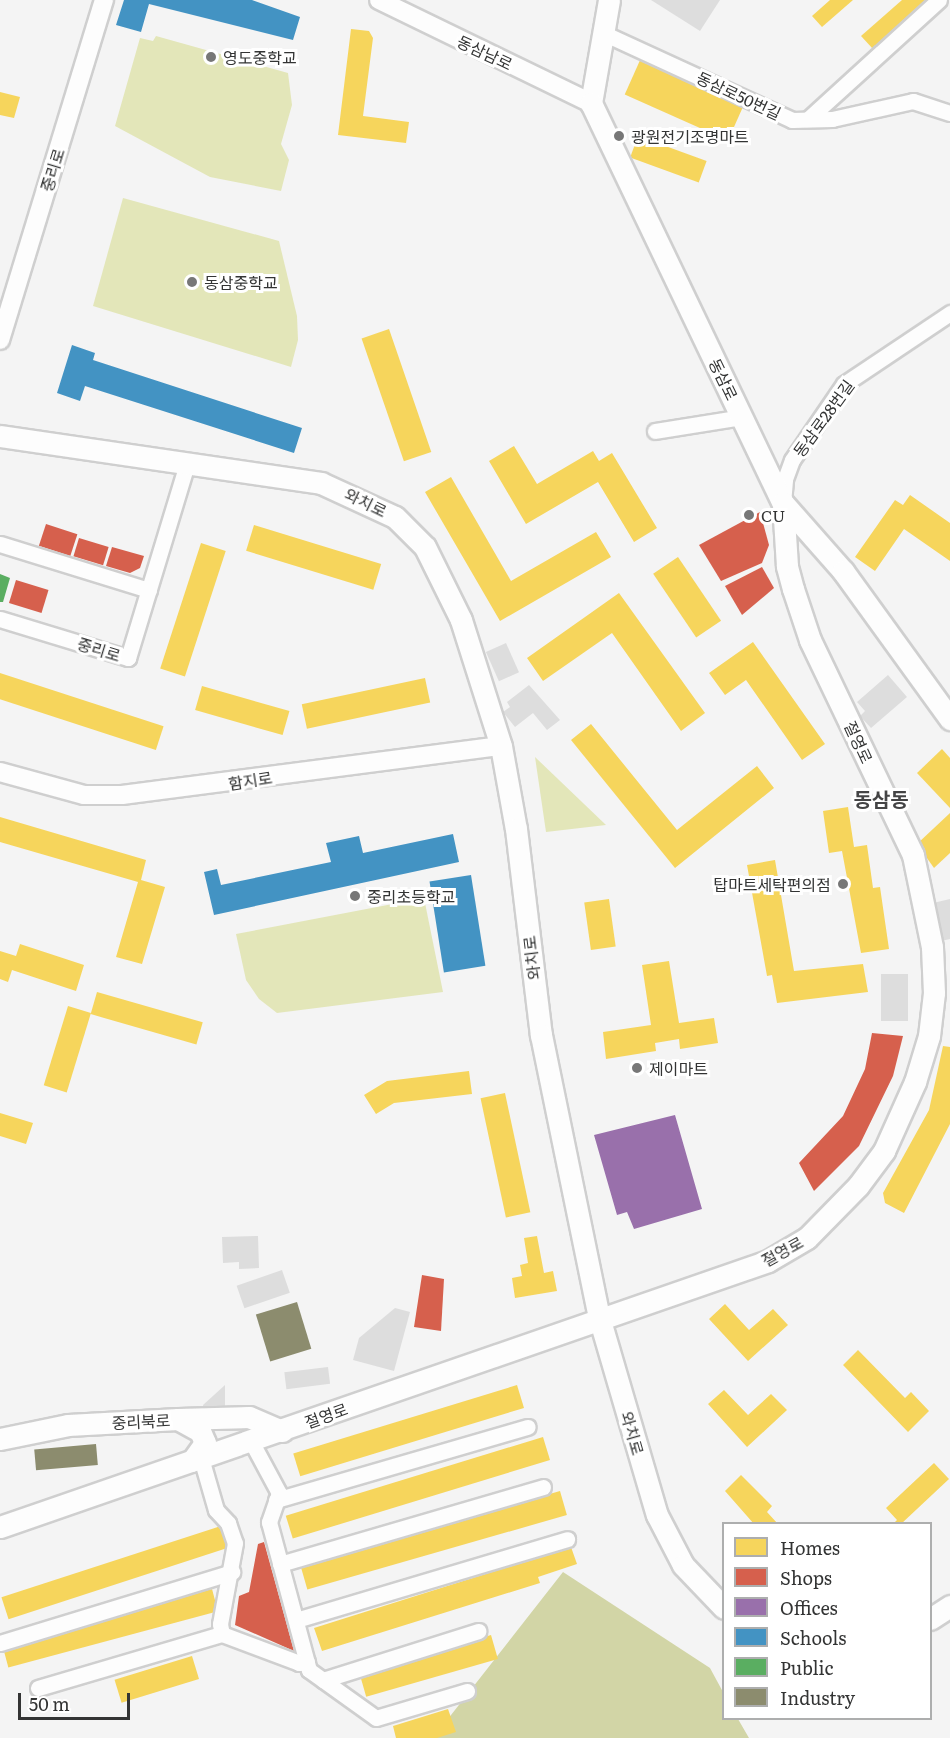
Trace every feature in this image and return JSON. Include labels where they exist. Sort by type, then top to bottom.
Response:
[{"type":"main road","points":[[591,103],[609,0]]},
{"type":"main road","name":"동삼로","points":[[591,103],[783,503],[843,572],[950,719]]},
{"type":"main road","name":"와치로","points":[[0,436],[321,483],[371,504],[413,532],[447,587],[461,620],[501,746],[516,829],[541,1035],[599,1317],[657,1515],[683,1565],[722,1607]]},
{"type":"main road","name":"절영로","points":[[0,1527],[282,1431],[599,1317],[768,1261],[807,1238],[858,1186],[884,1151],[903,1114],[929,1036],[934,993],[932,947],[913,855],[810,640],[787,566],[783,503]]},
{"type":"main road","name":"중리북로","points":[[0,1439],[68,1425],[178,1419],[249,1417],[282,1431]]},
{"type":"main road","points":[[178,1419],[200,1431],[205,1443],[197,1459]]},
{"type":"main road","points":[[932,1618],[950,1606]]},
{"type":"street","name":"중리로","points":[[0,340],[104,0]]},
{"type":"street","name":"동삼남로","points":[[379,0],[389,8],[591,103]]},
{"type":"street","points":[[808,119],[939,0]]},
{"type":"street","name":"동삼로50번길","points":[[603,33],[792,120],[832,119],[913,100],[950,113]]},
{"type":"street","name":"동삼로28번길","points":[[783,503],[785,479],[792,460],[844,384],[950,313]]},
{"type":"street","points":[[655,431],[742,417]]},
{"type":"street","points":[[0,544],[149,590],[187,464]]},
{"type":"street","name":"중리로","points":[[0,619],[129,658],[149,590]]},
{"type":"street","name":"함지로","points":[[0,772],[84,795],[122,795],[501,746]]},
{"type":"street","points":[[276,1500],[528,1427]]},
{"type":"street","points":[[251,1441],[279,1492],[269,1522],[309,1670],[376,1718],[467,1691]]},
{"type":"street","points":[[197,1459],[216,1510],[228,1523],[235,1543],[232,1572],[220,1624],[222,1634]]},
{"type":"street","points":[[280,1564],[543,1487]]},
{"type":"street","points":[[296,1620],[567,1539]]},
{"type":"street","points":[[0,1643],[232,1572]]},
{"type":"street","points":[[323,1680],[478,1631]]},
{"type":"street","points":[[38,1688],[222,1634],[299,1663],[307,1662]]},
{"type":"green space","points":[[156,36],[288,73],[292,105],[281,144],[289,160],[281,191],[210,177],[115,126],[140,38],[153,41]]},
{"type":"green space","points":[[123,198],[279,241],[297,316],[298,340],[291,367],[93,306]]},
{"type":"green space","points":[[535,757],[606,825],[546,832]]},
{"type":"green space","points":[[424,898],[443,992],[277,1013],[259,999],[246,980],[236,934]]},
{"type":"green space","points":[[563,1572],[710,1668],[722,1690],[722,1720],[739,1720],[749,1738],[433,1738]]},
{"type":"building: Homes","points":[[830,0],[853,0],[822,27],[812,16]]},
{"type":"building: Homes","points":[[902,0],[929,0],[873,49],[861,36]]},
{"type":"building: Homes","points":[[351,29],[369,31],[373,38],[363,116],[409,122],[406,143],[338,135]]},
{"type":"building: Homes","points":[[641,58],[744,104],[728,141],[625,95]]},
{"type":"building: Homes","points":[[0,92],[20,97],[14,118],[0,115]]},
{"type":"building: Homes","points":[[638,136],[707,161],[699,183],[630,158]]},
{"type":"building: Homes","points":[[389,329],[431,452],[404,461],[362,338]]},
{"type":"building: Homes","points":[[514,446],[537,484],[593,451],[599,461],[612,453],[657,528],[634,542],[598,482],[526,524],[489,461]]},
{"type":"building: Homes","points":[[451,477],[511,581],[596,532],[611,557],[500,621],[425,492]]},
{"type":"building: Homes","points":[[910,495],[950,523],[950,561],[904,529],[875,571],[855,557],[895,500],[903,505]]},
{"type":"building: Homes","points":[[254,525],[381,564],[373,590],[246,551]]},
{"type":"building: Homes","points":[[201,543],[226,551],[185,677],[160,669]]},
{"type":"building: Homes","points":[[678,557],[721,621],[696,638],[653,574]]},
{"type":"building: Homes","points":[[619,593],[705,713],[681,731],[612,633],[543,681],[527,658]]},
{"type":"building: Homes","points":[[753,642],[825,744],[802,760],[746,680],[725,695],[709,673]]},
{"type":"building: Homes","points":[[0,673],[164,726],[156,750],[0,699]]},
{"type":"building: Homes","points":[[425,678],[430,702],[307,729],[302,704]]},
{"type":"building: Homes","points":[[202,686],[289,711],[283,735],[195,710]]},
{"type":"building: Homes","points":[[591,724],[677,830],[757,766],[774,788],[675,868],[571,740]]},
{"type":"building: Homes","points":[[942,749],[950,758],[950,808],[917,773]]},
{"type":"building: Homes","points":[[848,807],[854,847],[867,845],[873,888],[880,887],[889,949],[861,953],[842,851],[829,853],[823,811]]},
{"type":"building: Homes","points":[[950,813],[950,853],[934,868],[917,844]]},
{"type":"building: Homes","points":[[0,817],[146,860],[141,880],[165,887],[142,964],[116,957],[138,882],[0,842]]},
{"type":"building: Homes","points":[[775,860],[794,971],[863,964],[868,992],[777,1003],[772,975],[767,976],[747,865]]},
{"type":"building: Homes","points":[[609,899],[616,947],[591,950],[584,902]]},
{"type":"building: Homes","points":[[20,944],[84,965],[76,991],[12,970],[8,982],[0,979],[0,951],[16,956]]},
{"type":"building: Homes","points":[[669,961],[679,1023],[714,1018],[718,1043],[680,1049],[679,1039],[655,1043],[656,1051],[606,1059],[603,1032],[651,1025],[642,965]]},
{"type":"building: Homes","points":[[97,992],[203,1022],[196,1044],[91,1014]]},
{"type":"building: Homes","points":[[68,1006],[91,1013],[67,1092],[44,1085]]},
{"type":"building: Homes","points":[[943,1046],[950,1047],[950,1124],[904,1213],[885,1203],[883,1193],[929,1110]]},
{"type":"building: Homes","points":[[469,1071],[472,1094],[394,1103],[376,1114],[364,1095],[387,1081]]},
{"type":"building: Homes","points":[[505,1093],[530,1212],[506,1218],[481,1098]]},
{"type":"building: Homes","points":[[0,1113],[33,1123],[26,1144],[0,1136]]},
{"type":"building: Homes","points":[[537,1236],[544,1273],[553,1271],[557,1291],[515,1298],[512,1278],[522,1276],[520,1265],[528,1263],[524,1238]]},
{"type":"building: Homes","points":[[725,1304],[749,1330],[773,1309],[788,1325],[748,1361],[709,1319]]},
{"type":"building: Homes","points":[[858,1350],[905,1398],[911,1392],[929,1411],[908,1432],[843,1365]]},
{"type":"building: Homes","points":[[517,1385],[524,1408],[300,1476],[293,1453]]},
{"type":"building: Homes","points":[[724,1390],[748,1415],[771,1394],[787,1410],[747,1447],[708,1404]]},
{"type":"building: Homes","points":[[543,1437],[550,1460],[293,1539],[286,1516]]},
{"type":"building: Homes","points":[[934,1463],[949,1479],[903,1522],[895,1522],[897,1520],[886,1508]]},
{"type":"building: Homes","points":[[741,1475],[772,1506],[767,1512],[776,1522],[752,1522],[725,1491]]},
{"type":"building: Homes","points":[[560,1491],[567,1515],[307,1589],[300,1565]]},
{"type":"building: Homes","points":[[224,1525],[231,1547],[9,1619],[1,1597]]},
{"type":"building: Homes","points":[[571,1547],[577,1564],[538,1577],[540,1583],[322,1651],[314,1628]]},
{"type":"building: Homes","points":[[212,1589],[218,1611],[8,1667],[2,1645]]},
{"type":"building: Homes","points":[[491,1635],[498,1659],[366,1697],[359,1673]]},
{"type":"building: Homes","points":[[192,1656],[199,1679],[122,1703],[115,1680]]},
{"type":"building: Homes","points":[[448,1709],[456,1732],[437,1738],[396,1738],[393,1726]]},
{"type":"building: Shops","points":[[760,512],[769,545],[762,563],[721,581],[699,545]]},
{"type":"building: Shops","points":[[46,524],[77,534],[70,556],[39,546]]},
{"type":"building: Shops","points":[[79,538],[109,547],[103,565],[73,556]]},
{"type":"building: Shops","points":[[112,547],[144,556],[140,568],[130,573],[106,566]]},
{"type":"building: Shops","points":[[762,567],[774,588],[742,615],[725,586]]},
{"type":"building: Shops","points":[[16,580],[49,590],[41,613],[9,603]]},
{"type":"building: Shops","points":[[872,1033],[903,1036],[893,1076],[859,1146],[814,1191],[799,1163],[843,1116],[865,1069]]},
{"type":"building: Shops","points":[[422,1275],[444,1279],[441,1331],[414,1327]]},
{"type":"building: Shops","points":[[264,1542],[294,1651],[235,1625],[239,1596],[249,1592],[258,1544]]},
{"type":"building: Offices","points":[[675,1115],[702,1209],[634,1229],[627,1212],[617,1215],[594,1135]]},
{"type":"building: Schools","points":[[124,0],[252,0],[300,17],[293,40],[149,4],[141,32],[116,25]]},
{"type":"building: Schools","points":[[72,345],[95,353],[93,360],[302,428],[294,453],[85,386],[80,401],[57,393]]},
{"type":"building: Schools","points":[[453,834],[459,862],[214,915],[204,872],[217,869],[221,885],[331,862],[326,843],[359,836],[363,853]]},
{"type":"building: Schools","points":[[471,875],[485,966],[444,972],[430,882]]},
{"type":"building: Public","points":[[0,574],[10,578],[3,602],[0,602]]},
{"type":"building: Industry","points":[[297,1302],[311,1349],[270,1361],[256,1315]]},
{"type":"building: Industry","points":[[96,1444],[98,1465],[36,1470],[34,1449]]},
{"type":"building: Other","points":[[651,0],[720,0],[700,31]]},
{"type":"building: Other","points":[[506,643],[519,672],[499,681],[486,652]]},
{"type":"building: Other","points":[[888,675],[907,697],[871,728],[860,716],[865,711],[857,702]]},
{"type":"building: Other","points":[[529,685],[560,720],[547,730],[533,713],[515,727],[503,712],[510,707],[507,702]]},
{"type":"building: Other","points":[[950,899],[950,939],[941,941],[933,903]]},
{"type":"building: Other","points":[[881,974],[908,974],[908,1021],[881,1021]]},
{"type":"building: Other","points":[[258,1236],[259,1268],[239,1269],[239,1262],[223,1263],[222,1237]]},
{"type":"building: Other","points":[[282,1270],[290,1293],[244,1308],[237,1286]]},
{"type":"building: Other","points":[[395,1308],[410,1312],[394,1371],[353,1360],[359,1338]]},
{"type":"building: Other","points":[[328,1367],[330,1384],[286,1389],[284,1372]]},
{"type":"building: Other","points":[[225,1385],[225,1406],[204,1410],[203,1405]]},
{"type":"place","name":"영도중학교","points":[[211,57]]},
{"type":"place","name":"광원전기조명마트","points":[[619,136]]},
{"type":"place","name":"동삼중학교","points":[[192,282]]},
{"type":"place","name":"CU","points":[[749,515]]},
{"type":"place","name":"탑마트세탁편의점","points":[[843,884]]},
{"type":"place","name":"중리초등학교","points":[[355,896]]},
{"type":"place","name":"제이마트","points":[[637,1068]]},
{"type":"district","name":"동삼동","points":[[881,798]]}]
